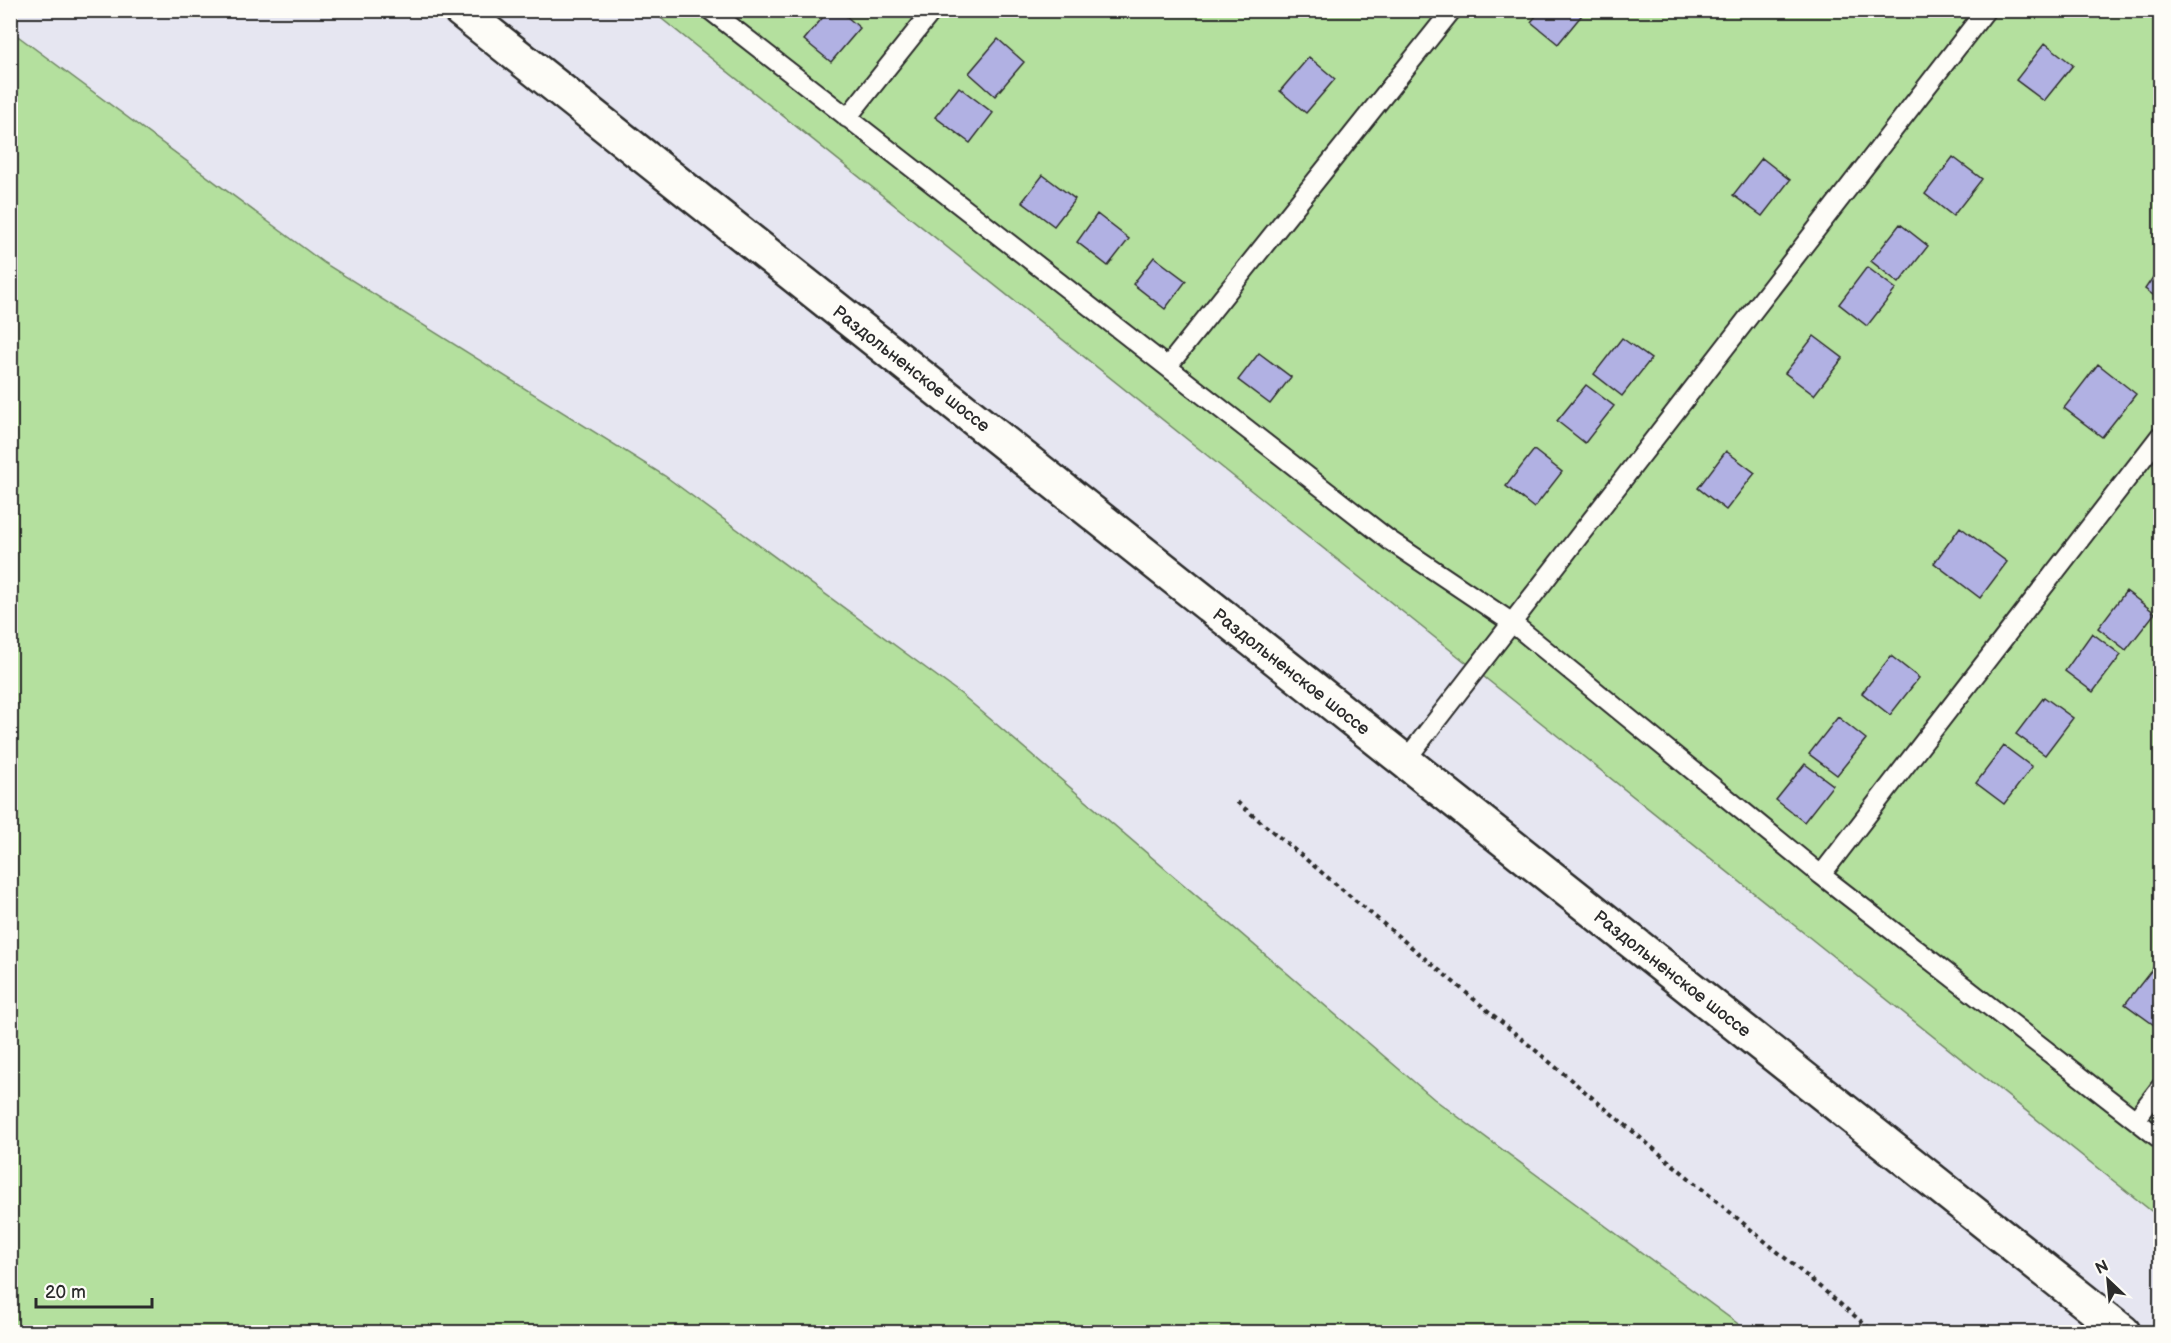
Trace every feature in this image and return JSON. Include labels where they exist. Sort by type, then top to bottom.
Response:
[{"type":"main road","name":"Раздольненское шоссе","points":[[460,10],[2123,1332]]},
{"type":"lane","points":[[710,10],[1389,540],[1511,622],[1821,874],[2160,1138]]},
{"type":"lane","points":[[847,118],[933,10]]},
{"type":"lane","points":[[1168,366],[1452,10]]},
{"type":"lane","points":[[1405,762],[1986,10]]},
{"type":"lane","points":[[1821,874],[2160,436]]},
{"type":"lane","points":[[2137,1119],[2160,1088]]},
{"type":"path","points":[[1237,802],[1874,1332]]},
{"type":"green space","points":[[652,11],[2160,11],[2160,1218]]},
{"type":"green space","points":[[11,31],[324,263],[665,476],[961,694],[1434,1099],[1749,1332],[11,1332]]},
{"type":"building","points":[[829,10],[839,10],[860,28],[831,62],[804,40]]},
{"type":"building","points":[[860,10],[872,10],[867,16]]},
{"type":"building","points":[[1541,10],[1586,10],[1558,44],[1531,22]]},
{"type":"building","points":[[998,39],[1024,62],[995,96],[969,73]]},
{"type":"building","points":[[2045,43],[2073,65],[2044,101],[2016,80]]},
{"type":"building","points":[[1309,57],[1335,79],[1306,113],[1280,91]]},
{"type":"building","points":[[959,87],[993,113],[970,143],[935,117]]},
{"type":"building","points":[[1953,157],[1982,179],[1953,216],[1925,194]]},
{"type":"building","points":[[1762,158],[1790,180],[1762,216],[1733,195]]},
{"type":"building","points":[[1043,175],[1075,199],[1054,226],[1022,202]]},
{"type":"building","points":[[1097,214],[1129,239],[1108,266],[1077,242]]},
{"type":"building","points":[[1900,224],[1928,246],[1899,283],[1871,261]]},
{"type":"building","points":[[1154,257],[1186,281],[1165,309],[1133,284]]},
{"type":"building","points":[[1867,267],[1896,289],[1867,326],[1839,304]]},
{"type":"building","points":[[2160,267],[2160,300],[2145,289]]},
{"type":"building","points":[[1814,336],[1843,358],[1814,395],[1785,373]]},
{"type":"building","points":[[1622,338],[1651,359],[1622,396],[1594,374]]},
{"type":"building","points":[[1259,353],[1291,377],[1270,404],[1238,380]]},
{"type":"building","points":[[2098,364],[2136,394],[2102,437],[2064,408]]},
{"type":"building","points":[[1586,385],[1614,406],[1585,443],[1557,421]]},
{"type":"building","points":[[1534,450],[1562,472],[1534,508],[1506,486]]},
{"type":"building","points":[[1726,451],[1755,473],[1726,510],[1698,488]]},
{"type":"building","points":[[1960,527],[2007,562],[1980,598],[1934,563]]},
{"type":"building","points":[[2126,591],[2155,613],[2126,650],[2098,628]]},
{"type":"building","points":[[2092,633],[2121,655],[2093,692],[2065,671]]},
{"type":"building","points":[[1891,656],[1919,678],[1890,715],[1862,693]]},
{"type":"building","points":[[2044,697],[2073,718],[2045,755],[2016,734]]},
{"type":"building","points":[[1838,717],[1866,739],[1837,775],[1809,754]]},
{"type":"building","points":[[2004,746],[2032,767],[2004,804],[1976,783]]},
{"type":"building","points":[[1805,764],[1833,785],[1804,822],[1776,800]]},
{"type":"building","points":[[2154,967],[2160,972],[2160,1017],[2154,1025],[2125,1004]]}]
